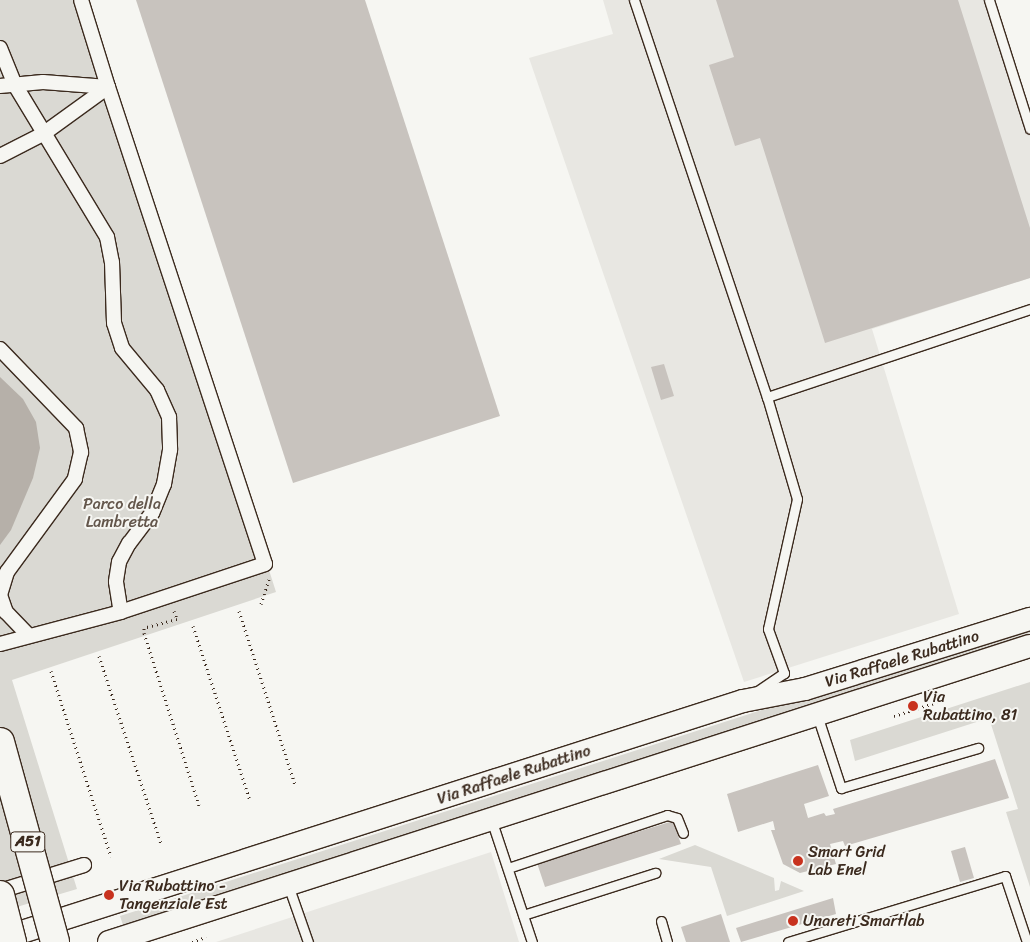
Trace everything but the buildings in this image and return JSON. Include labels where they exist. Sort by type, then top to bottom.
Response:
[{"type":"highway","name":"A51","points":[[0,742],[55,942]]},
{"type":"highway","points":[[0,895],[12,942]]},
{"type":"street","points":[[0,644],[28,635],[121,612],[265,564],[81,0]]},
{"type":"street","points":[[0,48],[15,85],[107,237],[112,262],[114,324],[122,348],[157,390],[169,417],[170,450],[164,484],[152,513],[129,542],[119,562],[116,582],[121,612]]},
{"type":"street","points":[[0,86],[43,82],[108,87]]},
{"type":"street","points":[[0,156],[43,134],[108,87]]},
{"type":"street","points":[[0,350],[76,428],[81,452],[75,479],[7,572],[0,595],[6,612],[28,635]]},
{"type":"street","name":"Via Raffaele Rubattino","points":[[0,939],[743,701],[805,689],[1030,619]]},
{"type":"street","name":"Via Raffaele Rubattino","points":[[109,942],[1030,646]]},
{"type":"street","points":[[0,891],[84,864]]},
{"type":"lane","points":[[634,0],[767,397],[797,499],[768,629],[784,673],[743,701]]},
{"type":"lane","points":[[989,0],[1030,129]]},
{"type":"lane","points":[[767,397],[1030,309]]},
{"type":"lane","points":[[817,714],[841,788],[978,748]]},
{"type":"lane","points":[[508,868],[667,815],[677,818],[683,833]]},
{"type":"lane","points":[[491,819],[532,942]]},
{"type":"lane","points":[[523,914],[655,873]]},
{"type":"lane","points":[[788,942],[1005,876],[1026,942]]},
{"type":"lane","points":[[288,885],[308,942]]},
{"type":"lane","points":[[661,921],[667,942]]},
{"type":"path","points":[[261,604],[269,578],[265,564]]},
{"type":"path","points":[[166,613],[174,611],[176,618],[144,628],[144,633],[199,805]]},
{"type":"path","points":[[239,611],[296,784]]},
{"type":"path","points":[[193,626],[250,800]]},
{"type":"path","points":[[99,656],[160,843]]},
{"type":"path","points":[[51,671],[111,857]]},
{"type":"path","points":[[894,716],[937,702]]},
{"type":"path","points":[[192,942],[206,937]]},
{"type":"shaded area","points":[[603,0],[989,0],[1030,129],[1030,278],[872,329],[959,614],[744,682],[529,58],[613,34]]},
{"type":"shaded area","points":[[0,377],[23,399],[36,422],[40,448],[33,478],[11,530],[0,545]]},
{"type":"shaded area","points":[[491,852],[519,942],[216,942]]},
{"type":"green space","name":"Parco della Lambretta","points":[[0,0],[88,0],[276,592],[12,680],[77,889],[0,912]]},
{"type":"green space","points":[[1030,624],[1030,634],[123,925],[120,916]]},
{"type":"green space","points":[[1030,682],[1030,887],[1006,812],[1018,809],[989,718],[855,761],[850,740]]},
{"type":"green space","points":[[695,845],[774,878],[775,891],[779,890],[781,881],[804,891],[727,916],[711,867],[659,859]]},
{"type":"place","name":"Via Rubattino, 81","points":[[913,706]]},
{"type":"place","name":"Smart Grid Lab Enel","points":[[798,861]]},
{"type":"place","name":"Via Rubattino - Tangenziale Est","points":[[109,895]]},
{"type":"place","name":"Unareti Smartlab","points":[[793,921]]}]
